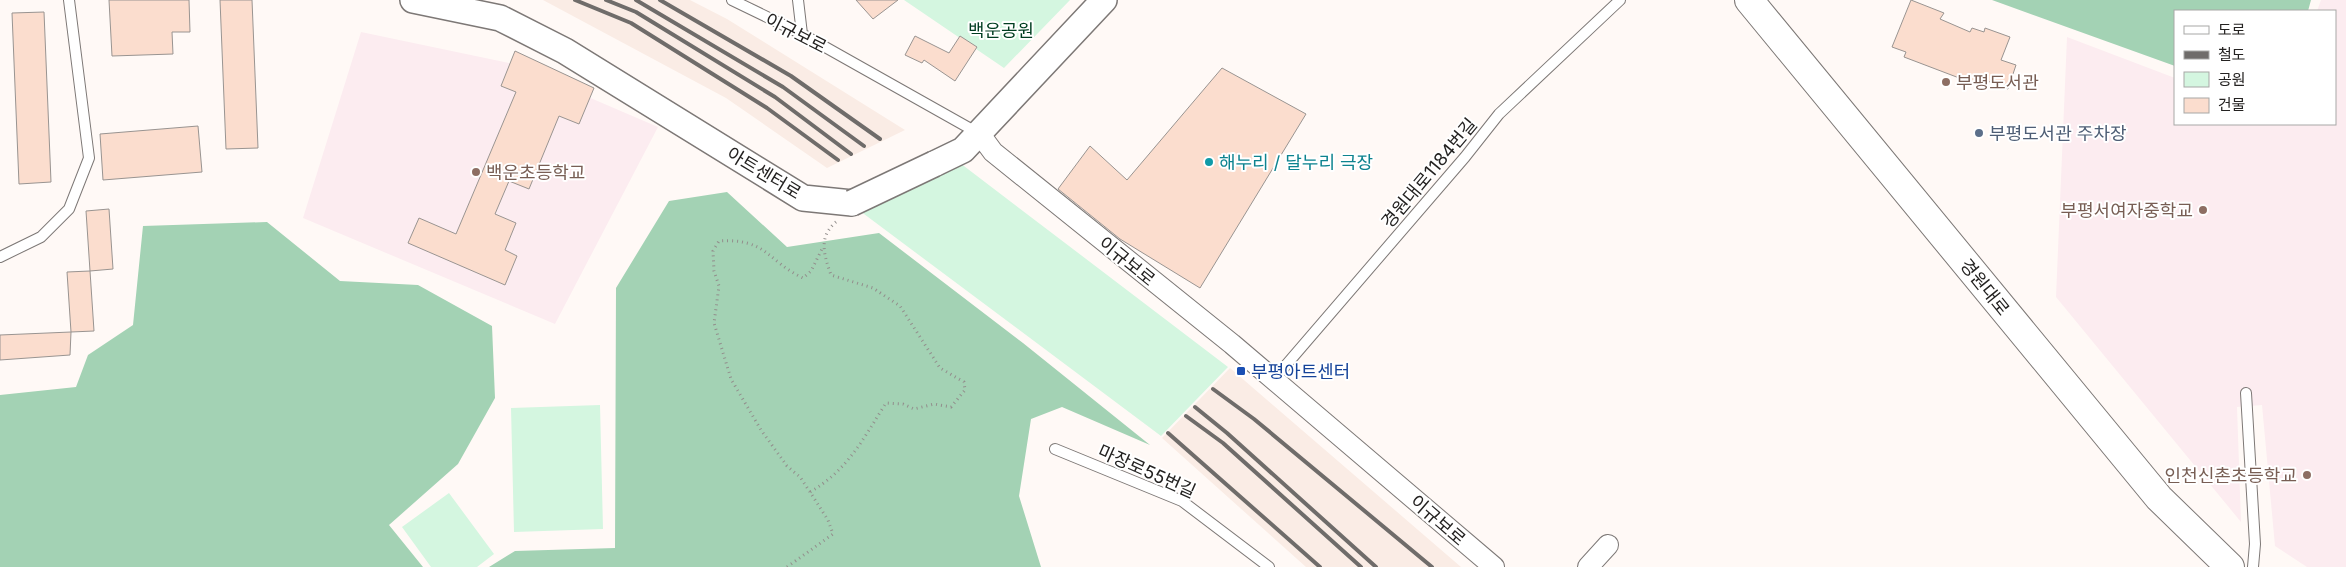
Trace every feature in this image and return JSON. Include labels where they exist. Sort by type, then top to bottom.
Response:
[{"type":"main road","name":"경원대로","points":[[1750,0],[2159,498],[2230,567]]},
{"type":"street","name":"아트센터로","points":[[413,0],[500,18],[565,51],[804,198],[846,211]]},
{"type":"street","points":[[846,211],[963,150],[1104,0]]},
{"type":"street","name":"이규보로","points":[[979,133],[992,152],[1274,379],[1494,567]]},
{"type":"street","points":[[1588,567],[1608,545]]},
{"type":"lane","points":[[0,257],[41,237],[69,209],[89,158],[69,0]]},
{"type":"lane","name":"이규보로","points":[[732,0],[802,34],[979,133]]},
{"type":"lane","points":[[798,0],[802,34]]},
{"type":"lane","name":"경원대로1184번길","points":[[1274,379],[1465,157],[1499,114],[1620,0]]},
{"type":"lane","points":[[2246,393],[2255,544],[2253,567]]},
{"type":"lane","name":"마장로55번길","points":[[1055,449],[1182,501],[1269,567]]},
{"type":"path","points":[[787,567],[833,534],[828,520],[810,492],[800,477],[787,466],[761,430],[731,379],[714,323],[719,286],[714,271],[713,251],[719,241],[738,240],[754,244],[769,252],[788,271],[803,278],[811,271],[829,229],[846,211]]},
{"type":"path","points":[[810,492],[826,483],[851,459],[886,403],[903,404],[914,409],[934,404],[951,407],[965,390],[964,382],[940,368],[900,306],[873,288],[831,274],[822,249]]},
{"type":"shaded area","points":[[543,0],[690,0],[727,19],[905,130],[827,168],[726,98]]},
{"type":"shaded area","name":"부평서여자중학교","points":[[2321,0],[2346,0],[2346,567],[2307,567],[2275,546],[2262,405],[2237,407],[2241,522],[2056,297],[2067,37],[2174,78],[2174,125],[2336,125],[2336,10],[2317,10]]},
{"type":"shaded area","name":"백운초등학교","points":[[361,32],[509,63],[658,127],[555,324],[303,218]]},
{"type":"shaded area","points":[[1230,368],[1461,567],[1306,567],[1162,438]]},
{"type":"green space","name":"백운공원","points":[[904,0],[1070,0],[1004,68]]},
{"type":"green space","points":[[1992,0],[2311,0],[2308,10],[2174,10],[2174,66]]},
{"type":"green space","points":[[960,163],[1228,367],[1161,436],[860,211]]},
{"type":"green space","points":[[727,192],[787,247],[879,233],[1023,343],[1150,445],[1062,407],[1031,419],[1019,496],[1041,567],[489,567],[515,551],[615,548],[616,288],[669,201]]},
{"type":"green space","points":[[267,222],[340,281],[418,285],[492,326],[495,398],[458,464],[389,525],[423,567],[0,567],[0,395],[76,387],[88,355],[133,325],[143,226]]},
{"type":"green space","points":[[600,405],[603,529],[514,532],[511,408]]},
{"type":"green space","points":[[449,493],[494,554],[477,567],[431,567],[402,527]]},
{"type":"building","points":[[109,0],[189,0],[190,32],[172,32],[173,54],[112,56]]},
{"type":"building","points":[[220,0],[252,0],[258,148],[226,149]]},
{"type":"building","points":[[856,0],[898,0],[873,19]]},
{"type":"building","points":[[1911,0],[1944,13],[1940,19],[1970,32],[1972,28],[1984,32],[1985,28],[2010,37],[2001,60],[2016,65],[2008,89],[1980,78],[1975,84],[1904,57],[1906,52],[1892,47]]},
{"type":"building","points":[[44,12],[51,182],[19,184],[12,13]]},
{"type":"building","points":[[915,36],[949,53],[960,36],[977,47],[955,81],[924,60],[922,63],[905,55]]},
{"type":"building","points":[[515,51],[594,88],[579,124],[559,116],[529,189],[509,181],[495,214],[516,223],[505,250],[517,256],[505,285],[408,243],[419,218],[456,234],[516,92],[501,86]]},
{"type":"building","name":"해누리 / 달누리 극장","points":[[1222,68],[1306,114],[1200,288],[1120,239],[1058,189],[1090,146],[1127,180]]},
{"type":"building","points":[[198,126],[202,172],[103,180],[100,134]]},
{"type":"building","points":[[109,209],[113,269],[90,271],[86,211]]},
{"type":"building","points":[[90,271],[94,331],[71,332],[67,272]]},
{"type":"building","points":[[71,332],[70,355],[0,360],[0,335]]},
{"type":"railway","points":[[575,0],[631,23],[767,108],[838,160]]},
{"type":"railway","points":[[606,0],[636,12],[775,97],[851,154]]},
{"type":"railway","points":[[636,0],[783,87],[864,146]]},
{"type":"railway","points":[[660,0],[791,76],[880,139]]},
{"type":"railway","points":[[1213,389],[1254,419],[1432,567]]},
{"type":"railway","points":[[1195,407],[1227,433],[1376,567]]},
{"type":"railway","points":[[1186,416],[1223,443],[1361,567]]},
{"type":"railway","points":[[1168,433],[1320,567]]},
{"type":"place","name":"부평도서관","points":[[1946,82]]},
{"type":"place","name":"부평도서관 주차장","points":[[1979,133]]},
{"type":"place","name":"해누리 / 달누리 극장","points":[[1209,162]]},
{"type":"place","name":"백운초등학교","points":[[476,172]]},
{"type":"place","name":"부평서여자중학교","points":[[2203,210]]},
{"type":"place","name":"부평아트센터","points":[[1241,371]]},
{"type":"place","name":"인천신촌초등학교","points":[[2307,475]]}]
